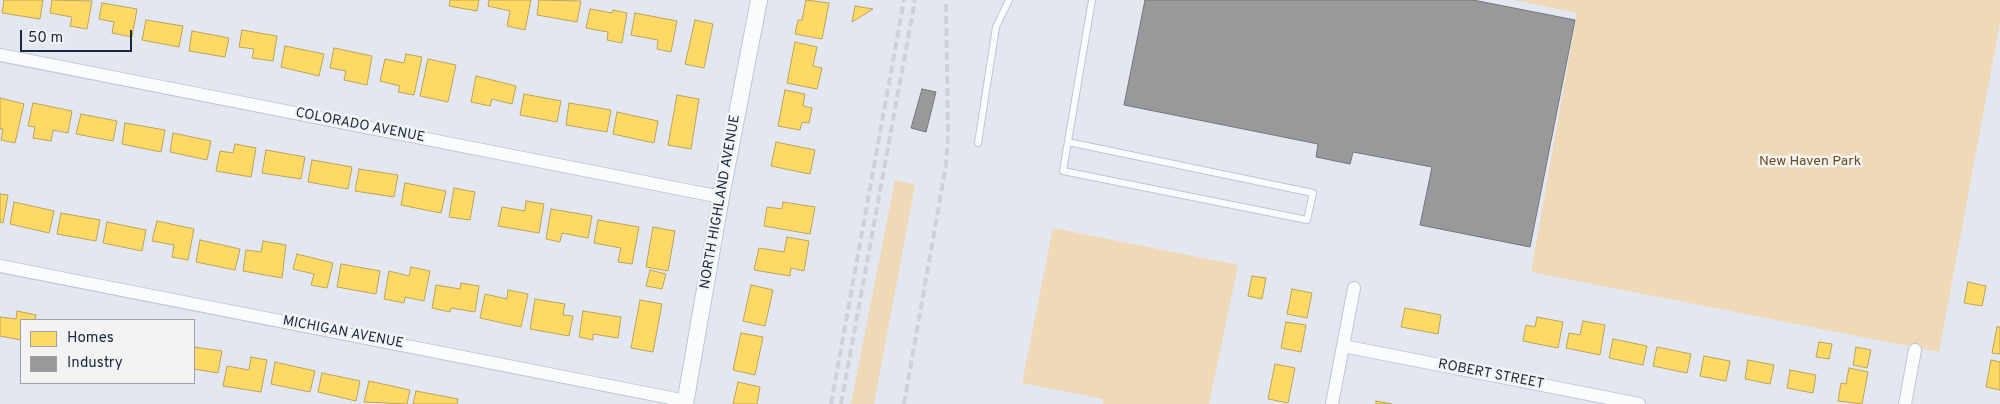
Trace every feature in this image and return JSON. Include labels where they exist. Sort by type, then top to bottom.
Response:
[{"type":"street","name":"NORTH HIGHLAND AVENUE","points":[[686,402],[721,196],[759,0]]},
{"type":"street","name":"COLORADO AVENUE","points":[[0,55],[721,196]]},
{"type":"street","name":"MICHIGAN AVENUE","points":[[0,266],[686,402]]},
{"type":"street","points":[[1332,404],[1354,288]]},
{"type":"street","name":"ROBERT STREET","points":[[1343,346],[1639,404]]},
{"type":"street","points":[[1905,404],[1914,350]]},
{"type":"lane","points":[[978,143],[996,26],[1009,0]]},
{"type":"lane","points":[[1068,142],[1313,193],[1307,220],[1062,171],[1092,0]]},
{"type":"green space","name":"New Haven Park","points":[[1515,0],[2000,0],[2000,23],[1939,352],[1531,272],[1577,13]]},
{"type":"green space","points":[[895,180],[915,185],[874,404],[851,404]]},
{"type":"green space","points":[[1053,228],[1238,265],[1209,404],[1103,404],[1103,399],[1022,383]]},
{"type":"building: Homes","points":[[4,0],[43,0],[40,19],[2,13]]},
{"type":"building: Homes","points":[[52,0],[92,1],[87,29],[70,26],[72,17],[50,13]]},
{"type":"building: Homes","points":[[450,0],[479,0],[477,11],[449,6]]},
{"type":"building: Homes","points":[[489,0],[531,0],[525,30],[507,26],[510,11],[488,6]]},
{"type":"building: Homes","points":[[539,0],[581,1],[577,22],[537,15]]},
{"type":"building: Homes","points":[[806,0],[829,3],[822,39],[795,34],[798,20],[802,20]]},
{"type":"building: Homes","points":[[102,3],[137,9],[132,37],[112,33],[114,22],[99,19]]},
{"type":"building: Homes","points":[[855,6],[873,9],[852,22]]},
{"type":"building: Homes","points":[[590,9],[612,13],[613,10],[627,13],[622,43],[607,40],[608,32],[586,28]]},
{"type":"building: Homes","points":[[635,13],[677,21],[671,52],[657,49],[658,40],[631,35]]},
{"type":"building: Homes","points":[[146,20],[183,26],[179,47],[142,40]]},
{"type":"building: Homes","points":[[695,20],[713,24],[704,68],[685,64]]},
{"type":"building: Homes","points":[[242,30],[277,36],[273,61],[252,58],[254,49],[239,47]]},
{"type":"building: Homes","points":[[192,31],[229,38],[225,57],[189,51]]},
{"type":"building: Homes","points":[[795,42],[817,47],[813,66],[822,68],[817,89],[787,83]]},
{"type":"building: Homes","points":[[285,46],[324,54],[319,76],[281,67]]},
{"type":"building: Homes","points":[[334,48],[372,56],[367,85],[344,80],[346,71],[330,68]]},
{"type":"building: Homes","points":[[406,54],[422,57],[414,95],[398,92],[400,86],[380,81],[385,59],[404,63]]},
{"type":"building: Homes","points":[[428,59],[456,65],[448,102],[420,96]]},
{"type":"building: Homes","points":[[476,76],[516,86],[512,104],[492,99],[490,106],[471,102]]},
{"type":"building: Homes","points":[[785,90],[805,94],[803,106],[812,108],[809,123],[802,122],[800,130],[778,126]]},
{"type":"building: Homes","points":[[524,94],[561,101],[557,122],[520,115]]},
{"type":"building: Homes","points":[[677,95],[699,99],[691,149],[668,145]]},
{"type":"building: Homes","points":[[0,98],[24,104],[15,143],[1,140],[3,129],[0,129]]},
{"type":"building: Homes","points":[[33,103],[72,111],[68,133],[53,130],[51,141],[33,138],[35,127],[28,126]]},
{"type":"building: Homes","points":[[569,103],[611,110],[607,132],[566,125]]},
{"type":"building: Homes","points":[[617,112],[658,121],[654,143],[613,134]]},
{"type":"building: Homes","points":[[81,114],[117,121],[113,141],[76,134]]},
{"type":"building: Homes","points":[[125,123],[165,130],[161,152],[122,144]]},
{"type":"building: Homes","points":[[173,133],[211,141],[207,160],[170,152]]},
{"type":"building: Homes","points":[[776,142],[815,150],[810,174],[771,166]]},
{"type":"building: Homes","points":[[235,144],[256,148],[251,177],[216,171],[220,151],[233,153]]},
{"type":"building: Homes","points":[[266,150],[305,157],[301,179],[262,173]]},
{"type":"building: Homes","points":[[312,160],[352,167],[348,189],[308,182]]},
{"type":"building: Homes","points":[[359,169],[398,175],[394,197],[355,191]]},
{"type":"building: Homes","points":[[405,183],[446,191],[441,213],[401,205]]},
{"type":"building: Homes","points":[[454,188],[475,192],[470,220],[449,217]]},
{"type":"building: Homes","points":[[0,194],[8,195],[3,223],[0,222]]},
{"type":"building: Homes","points":[[526,201],[544,204],[539,233],[498,226],[502,207],[525,211]]},
{"type":"building: Homes","points":[[14,202],[54,211],[49,233],[10,224]]},
{"type":"building: Homes","points":[[783,202],[815,207],[810,234],[764,226],[767,207],[782,209]]},
{"type":"building: Homes","points":[[551,209],[592,216],[588,238],[562,233],[560,242],[546,239]]},
{"type":"building: Homes","points":[[61,213],[100,220],[96,241],[57,234]]},
{"type":"building: Homes","points":[[598,220],[639,227],[632,264],[618,262],[621,248],[594,243]]},
{"type":"building: Homes","points":[[157,221],[194,229],[188,260],[172,257],[174,245],[152,241]]},
{"type":"building: Homes","points":[[107,222],[146,230],[142,251],[103,243]]},
{"type":"building: Homes","points":[[653,227],[675,231],[668,271],[646,267]]},
{"type":"building: Homes","points":[[787,237],[809,241],[804,271],[791,268],[790,276],[754,270],[759,248],[784,252]]},
{"type":"building: Homes","points":[[200,240],[240,249],[235,270],[196,262]]},
{"type":"building: Homes","points":[[263,241],[286,245],[282,278],[243,271],[246,250],[261,252]]},
{"type":"building: Homes","points":[[297,254],[333,263],[327,288],[311,285],[314,274],[293,269]]},
{"type":"building: Homes","points":[[341,264],[380,271],[376,294],[337,287]]},
{"type":"building: Homes","points":[[411,267],[430,271],[424,301],[405,297],[404,303],[384,299],[389,271],[409,276]]},
{"type":"building: Homes","points":[[650,270],[666,274],[662,289],[646,286]]},
{"type":"building: Homes","points":[[1252,276],[1266,278],[1262,299],[1248,296]]},
{"type":"building: Homes","points":[[1968,282],[1986,286],[1982,306],[1964,303]]},
{"type":"building: Homes","points":[[461,283],[479,286],[475,312],[451,308],[450,312],[432,308],[436,285],[460,289]]},
{"type":"building: Homes","points":[[751,285],[773,290],[765,326],[743,321]]},
{"type":"building: Homes","points":[[1292,289],[1312,293],[1307,318],[1287,314]]},
{"type":"building: Homes","points":[[508,290],[528,294],[521,327],[480,318],[485,294],[507,299]]},
{"type":"building: Homes","points":[[535,299],[565,304],[563,315],[573,316],[569,336],[530,329]]},
{"type":"building: Homes","points":[[640,300],[662,304],[653,352],[631,348]]},
{"type":"building: Homes","points":[[1405,308],[1441,315],[1438,334],[1401,327]]},
{"type":"building: Homes","points":[[17,311],[36,315],[35,319],[20,319],[20,340],[0,336],[0,317],[16,319]]},
{"type":"building: Homes","points":[[583,311],[621,317],[618,338],[593,334],[593,340],[579,337]]},
{"type":"building: Homes","points":[[1537,317],[1563,322],[1558,348],[1523,341],[1526,325],[1535,327]]},
{"type":"building: Homes","points":[[1583,321],[1605,325],[1600,355],[1566,348],[1569,333],[1580,335]]},
{"type":"building: Homes","points":[[1286,322],[1306,325],[1301,352],[1281,348]]},
{"type":"building: Homes","points":[[1997,327],[2000,327],[2000,354],[1992,353]]},
{"type":"building: Homes","points":[[741,333],[763,337],[755,375],[733,370]]},
{"type":"building: Homes","points":[[1613,339],[1647,346],[1643,365],[1609,358]]},
{"type":"building: Homes","points":[[1819,342],[1832,344],[1829,359],[1816,357]]},
{"type":"building: Homes","points":[[195,347],[222,351],[218,373],[195,369]]},
{"type":"building: Homes","points":[[1657,347],[1691,354],[1687,373],[1653,366]]},
{"type":"building: Homes","points":[[1856,347],[1871,350],[1867,368],[1853,365]]},
{"type":"building: Homes","points":[[1704,356],[1730,361],[1726,381],[1700,376]]},
{"type":"building: Homes","points":[[251,357],[267,360],[261,392],[223,386],[227,366],[249,370]]},
{"type":"building: Homes","points":[[1748,360],[1774,365],[1770,384],[1745,379]]},
{"type":"building: Homes","points":[[1991,360],[2000,362],[2000,390],[1986,387]]},
{"type":"building: Homes","points":[[275,362],[315,371],[310,392],[271,384]]},
{"type":"building: Homes","points":[[1275,364],[1295,368],[1288,403],[1268,399]]},
{"type":"building: Homes","points":[[1849,368],[1868,372],[1862,404],[1838,401],[1841,383],[1846,384]]},
{"type":"building: Homes","points":[[1790,370],[1816,375],[1813,393],[1787,388]]},
{"type":"building: Homes","points":[[322,373],[360,381],[356,401],[318,392]]},
{"type":"building: Homes","points":[[369,381],[410,390],[407,404],[364,402]]},
{"type":"building: Homes","points":[[738,382],[760,387],[757,404],[733,404]]},
{"type":"building: Homes","points":[[416,391],[458,399],[457,404],[413,404]]},
{"type":"building: Homes","points":[[1376,401],[1392,404],[1376,404]]},
{"type":"building: Industry","points":[[1145,0],[1473,0],[1575,20],[1530,247],[1420,225],[1432,167],[1353,152],[1350,164],[1316,157],[1318,144],[1124,105]]},
{"type":"building: Industry","points":[[922,89],[936,92],[926,132],[911,128]]},
{"type":"railway","points":[[831,404],[904,0]]},
{"type":"railway","points":[[841,404],[915,0]]},
{"type":"railway","points":[[904,404],[946,165],[948,133],[946,0]]}]
